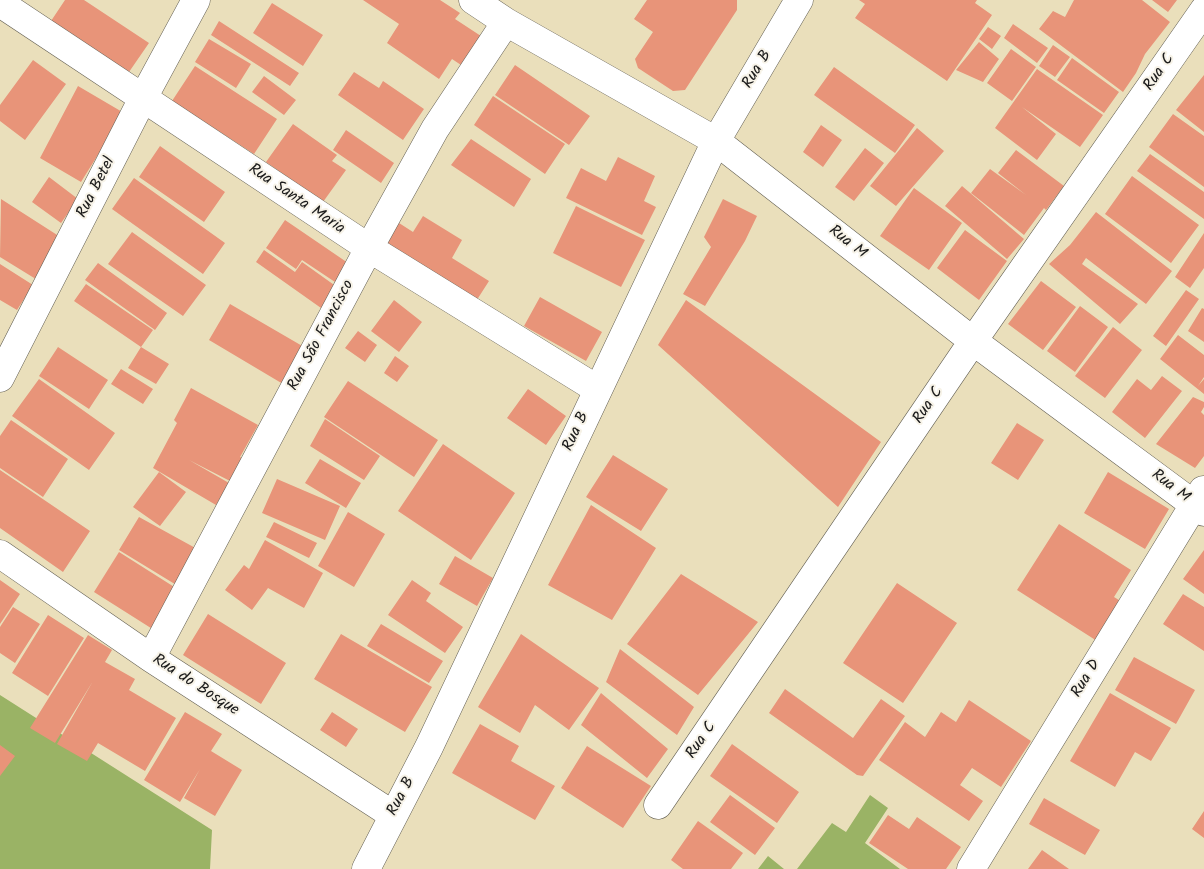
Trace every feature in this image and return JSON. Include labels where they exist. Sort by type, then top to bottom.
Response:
[{"type":"street","name":"Rua Betel","points":[[0,378],[143,98],[196,0]]},
{"type":"street","name":"Rua M","points":[[473,0],[506,22],[716,141],[973,340],[1201,502]]},
{"type":"street","name":"Rua B","points":[[366,869],[429,747],[716,141],[799,0]]},
{"type":"street","name":"Rua Santa Maria","points":[[0,3],[369,248],[597,389]]},
{"type":"street","name":"Rua C","points":[[658,805],[973,340],[1204,10]]},
{"type":"street","name":"Rua São Francisco","points":[[151,658],[369,248],[435,129],[506,22]]},
{"type":"street","name":"Rua D","points":[[971,869],[1201,502]]},
{"type":"street","name":"Rua do Bosque","points":[[0,554],[151,658],[393,815]]},
{"type":"green space","points":[[0,695],[212,830],[210,869],[0,869]]},
{"type":"green space","points":[[870,795],[888,808],[865,843],[900,869],[797,869],[832,823],[846,832]]},
{"type":"green space","points":[[768,856],[784,869],[758,869]]},
{"type":"building","points":[[65,0],[84,0],[149,43],[129,72],[51,21]]},
{"type":"building","points":[[363,0],[440,0],[460,13],[455,19],[484,38],[464,67],[452,59],[439,79],[387,43],[399,24]]},
{"type":"building","points":[[647,0],[737,0],[737,10],[685,90],[673,91],[638,68],[635,59],[653,32],[634,19]]},
{"type":"building","points":[[859,0],[977,0],[975,3],[992,15],[947,81],[855,18],[865,4]]},
{"type":"building","points":[[1074,0],[1142,0],[1170,22],[1145,54],[1136,73],[1123,92],[1039,29],[1053,11],[1065,17]]},
{"type":"building","points":[[1152,0],[1177,0],[1168,12]]},
{"type":"building","points":[[272,3],[323,35],[303,66],[253,33]]},
{"type":"building","points":[[219,21],[299,73],[290,86],[211,35]]},
{"type":"building","points":[[1013,24],[1048,48],[1037,63],[1004,38]]},
{"type":"building","points":[[988,27],[1001,36],[992,49],[979,39]]},
{"type":"building","points":[[209,39],[251,64],[236,88],[195,62]]},
{"type":"building","points":[[979,42],[999,59],[983,82],[956,70]]},
{"type":"building","points":[[1053,45],[1070,57],[1055,77],[1039,66]]},
{"type":"building","points":[[1011,49],[1036,67],[1012,101],[987,83]]},
{"type":"building","points":[[1072,58],[1119,92],[1104,113],[1057,80]]},
{"type":"building","points":[[33,60],[66,84],[25,140],[0,121],[0,105]]},
{"type":"building","points":[[515,65],[590,116],[569,145],[495,95]]},
{"type":"building","points":[[195,66],[277,119],[254,154],[172,101]]},
{"type":"building","points":[[834,67],[915,125],[895,153],[814,95]]},
{"type":"building","points":[[1037,69],[1103,115],[1080,147],[1022,107],[1056,134],[1037,160],[995,128]]},
{"type":"building","points":[[354,72],[379,88],[383,81],[424,109],[403,140],[338,95]]},
{"type":"building","points":[[1204,75],[1204,132],[1176,110]]},
{"type":"building","points":[[264,76],[296,100],[284,115],[252,92]]},
{"type":"building","points":[[78,86],[124,113],[81,182],[40,158]]},
{"type":"building","points":[[493,96],[565,144],[545,174],[474,125]]},
{"type":"building","points":[[1173,114],[1204,136],[1204,187],[1149,147]]},
{"type":"building","points":[[293,124],[337,155],[332,161],[346,170],[323,202],[266,162]]},
{"type":"building","points":[[821,125],[842,140],[823,167],[803,152]]},
{"type":"building","points":[[917,128],[944,151],[896,206],[870,186]]},
{"type":"building","points":[[346,130],[394,163],[381,183],[333,150]]},
{"type":"building","points":[[471,139],[531,179],[514,207],[451,165]]},
{"type":"building","points":[[160,146],[225,192],[204,222],[139,177]]},
{"type":"building","points":[[865,148],[884,163],[854,201],[835,187]]},
{"type":"building","points":[[1016,150],[1064,186],[1046,210],[1044,208],[1024,235],[971,193],[990,169],[1026,195],[998,173]]},
{"type":"building","points":[[1150,154],[1204,192],[1204,219],[1137,171]]},
{"type":"building","points":[[618,157],[655,176],[644,201],[656,207],[642,235],[566,198],[581,168],[606,181]]},
{"type":"building","points":[[1132,176],[1199,225],[1171,263],[1105,214]]},
{"type":"building","points":[[49,177],[78,199],[61,223],[32,202]]},
{"type":"building","points":[[134,178],[225,243],[203,274],[112,209]]},
{"type":"building","points":[[962,186],[1024,239],[1007,259],[945,206]]},
{"type":"building","points":[[914,188],[962,223],[929,270],[880,236]]},
{"type":"building","points":[[1,199],[65,240],[39,281],[0,257]]},
{"type":"building","points":[[723,199],[757,216],[745,241],[705,306],[683,294],[711,247],[704,237]]},
{"type":"building","points":[[576,206],[645,240],[621,287],[553,253]]},
{"type":"building","points":[[1096,212],[1172,271],[1146,304],[1086,258],[1082,264],[1138,304],[1120,324],[1049,264],[1070,245]]},
{"type":"building","points":[[423,216],[462,240],[452,258],[489,281],[473,306],[382,250],[399,223],[413,232]]},
{"type":"building","points":[[285,220],[348,263],[335,282],[302,260],[296,269],[266,248]]},
{"type":"building","points":[[965,230],[1007,261],[979,300],[937,268]]},
{"type":"building","points":[[132,232],[206,285],[183,316],[108,264]]},
{"type":"building","points":[[1204,233],[1204,268],[1190,288],[1175,277]]},
{"type":"building","points":[[264,250],[295,272],[302,262],[337,287],[321,308],[256,262]]},
{"type":"building","points":[[98,263],[167,313],[155,330],[85,280]]},
{"type":"building","points":[[0,264],[33,285],[17,310],[0,300]]},
{"type":"building","points":[[1041,281],[1076,307],[1043,350],[1008,324]]},
{"type":"building","points":[[86,284],[153,330],[141,347],[74,301]]},
{"type":"building","points":[[1186,290],[1199,299],[1166,346],[1153,336]]},
{"type":"building","points":[[540,297],[602,332],[586,361],[524,326]]},
{"type":"building","points":[[394,300],[422,322],[399,352],[371,331]]},
{"type":"building","points":[[686,300],[881,442],[838,507],[658,345]]},
{"type":"building","points":[[230,304],[304,347],[283,384],[209,340]]},
{"type":"building","points":[[1080,306],[1108,327],[1075,372],[1047,351]]},
{"type":"building","points":[[1202,308],[1204,309],[1204,342],[1188,331]]},
{"type":"building","points":[[1113,327],[1142,350],[1105,398],[1075,376]]},
{"type":"building","points":[[358,331],[377,345],[365,362],[345,348]]},
{"type":"building","points":[[1178,335],[1204,355],[1204,377],[1198,386],[1204,379],[1204,394],[1160,359]]},
{"type":"building","points":[[58,347],[108,380],[89,409],[39,376]]},
{"type":"building","points":[[141,347],[169,364],[156,384],[128,368]]},
{"type":"building","points":[[395,356],[409,366],[397,382],[384,373]]},
{"type":"building","points":[[121,369],[153,389],[143,404],[111,384]]},
{"type":"building","points":[[1162,376],[1182,391],[1145,438],[1112,412],[1137,379],[1151,390]]},
{"type":"building","points":[[39,379],[115,433],[89,470],[12,416]]},
{"type":"building","points":[[348,381],[438,440],[414,477],[324,417]]},
{"type":"building","points":[[191,388],[258,425],[240,457],[242,458],[230,481],[189,460],[229,483],[216,505],[153,468],[177,423],[174,420]]},
{"type":"building","points":[[528,389],[566,416],[546,445],[507,418]]},
{"type":"building","points":[[1193,397],[1204,402],[1201,412],[1204,415],[1204,456],[1195,468],[1156,444]]},
{"type":"building","points":[[325,419],[380,456],[364,480],[310,446]]},
{"type":"building","points":[[11,420],[68,459],[43,497],[0,468],[0,436]]},
{"type":"building","points":[[1017,423],[1044,440],[1018,480],[991,463]]},
{"type":"building","points":[[443,444],[515,493],[471,560],[398,511]]},
{"type":"building","points":[[613,455],[668,489],[641,531],[586,497]]},
{"type":"building","points":[[320,459],[361,483],[346,508],[305,483]]},
{"type":"building","points":[[0,470],[90,531],[63,572],[0,528]]},
{"type":"building","points":[[159,472],[186,492],[160,526],[133,507]]},
{"type":"building","points":[[1108,472],[1169,509],[1145,549],[1084,513]]},
{"type":"building","points":[[277,479],[340,506],[325,540],[262,513]]},
{"type":"building","points":[[591,505],[656,548],[612,620],[548,585]]},
{"type":"building","points":[[348,512],[385,534],[354,587],[318,566]]},
{"type":"building","points":[[139,517],[199,550],[178,586],[119,550]]},
{"type":"building","points":[[274,522],[317,543],[309,558],[266,537]]},
{"type":"building","points":[[1059,524],[1131,570],[1114,597],[1122,602],[1097,641],[1017,590]]},
{"type":"building","points":[[265,540],[323,573],[304,608],[268,588],[252,610],[225,590],[244,565],[249,569]]},
{"type":"building","points":[[1204,550],[1204,594],[1183,579]]},
{"type":"building","points":[[119,552],[179,590],[154,630],[94,592]]},
{"type":"building","points":[[455,556],[493,578],[477,606],[439,584]]},
{"type":"building","points":[[681,574],[758,622],[698,695],[627,644]]},
{"type":"building","points":[[0,580],[20,594],[0,624]]},
{"type":"building","points":[[412,580],[431,593],[426,601],[463,627],[445,653],[388,615]]},
{"type":"building","points":[[897,583],[957,623],[903,703],[843,663]]},
{"type":"building","points":[[1183,594],[1204,607],[1204,651],[1163,624]]},
{"type":"building","points":[[13,607],[40,624],[15,663],[0,653],[0,627]]},
{"type":"building","points":[[208,614],[286,663],[261,704],[183,655]]},
{"type":"building","points":[[48,615],[84,638],[48,696],[12,673]]},
{"type":"building","points":[[381,624],[443,661],[429,683],[367,646]]},
{"type":"building","points":[[341,634],[432,687],[405,732],[314,679]]},
{"type":"building","points":[[521,634],[599,688],[569,730],[535,705],[520,733],[478,707]]},
{"type":"building","points":[[88,635],[112,650],[105,662],[135,679],[129,690],[176,718],[145,771],[98,743],[87,761],[57,744],[93,681],[55,743],[30,728]]},
{"type":"building","points":[[620,649],[694,707],[677,735],[606,682]]},
{"type":"building","points":[[1134,657],[1195,690],[1176,724],[1115,690]]},
{"type":"building","points":[[785,689],[853,738],[881,699],[905,716],[863,776],[857,775],[769,713]]},
{"type":"building","points":[[601,693],[668,749],[647,778],[581,725]]},
{"type":"building","points":[[1110,693],[1171,728],[1151,761],[1135,752],[1115,787],[1070,761]]},
{"type":"building","points":[[969,700],[1031,741],[1001,787],[972,768],[960,785],[983,801],[969,821],[879,760],[905,722],[925,737],[941,712],[956,722]]},
{"type":"building","points":[[185,712],[222,734],[211,751],[242,770],[215,816],[184,798],[200,769],[180,802],[144,780]]},
{"type":"building","points":[[332,712],[358,729],[346,747],[320,730]]},
{"type":"building","points":[[480,724],[519,746],[511,761],[555,786],[535,820],[452,773]]},
{"type":"building","points":[[732,744],[799,792],[777,823],[710,776]]},
{"type":"building","points":[[0,745],[15,756],[0,776]]},
{"type":"building","points":[[587,746],[651,786],[623,828],[561,788]]},
{"type":"building","points":[[730,795],[775,828],[755,855],[710,822]]},
{"type":"building","points":[[1044,798],[1100,830],[1085,855],[1029,824]]},
{"type":"building","points":[[1204,811],[1204,838],[1192,829]]},
{"type":"building","points":[[888,815],[909,829],[917,817],[961,847],[946,869],[908,869],[869,843]]},
{"type":"building","points":[[698,821],[743,853],[731,869],[683,869],[671,860]]},
{"type":"building","points":[[1042,850],[1069,869],[1028,869]]}]
